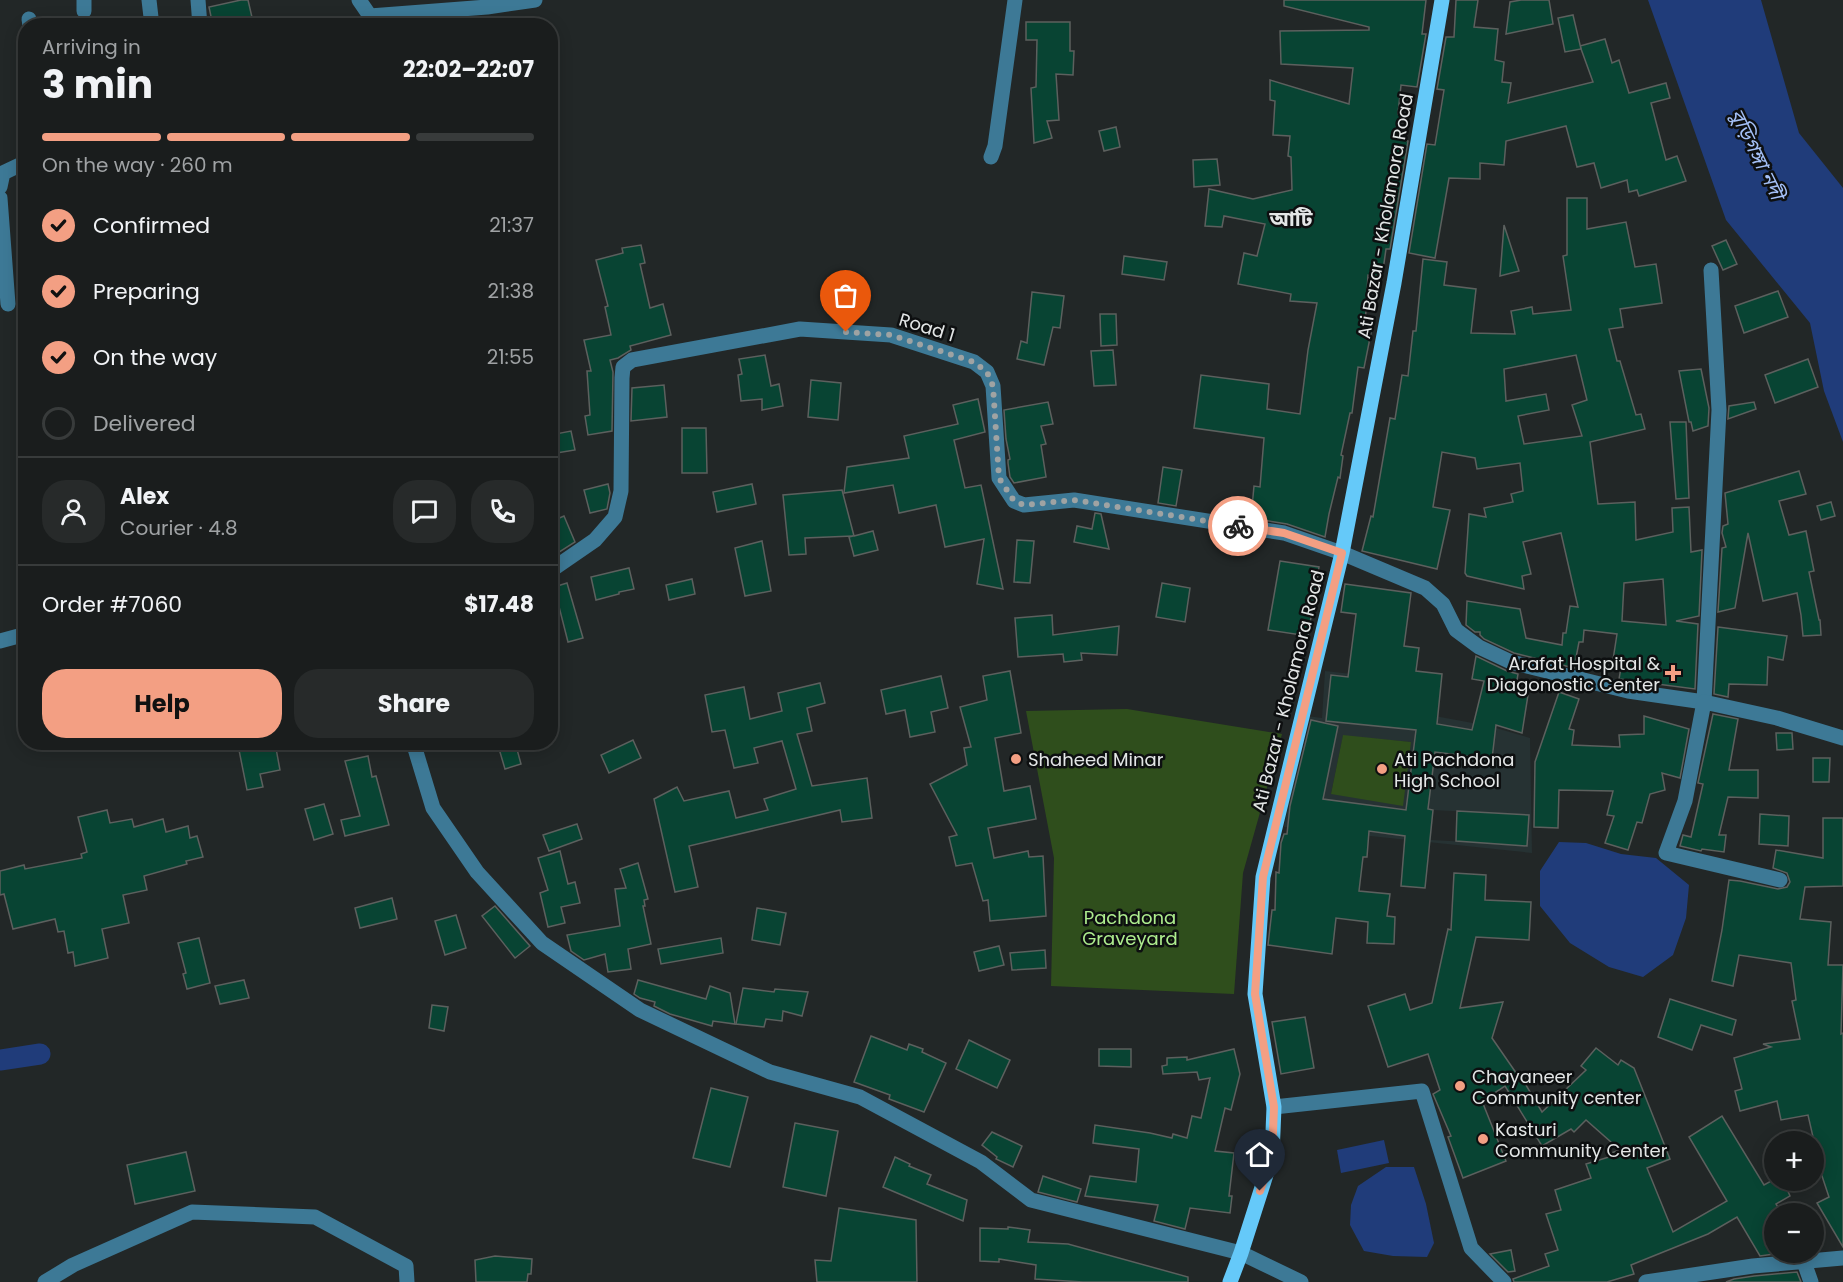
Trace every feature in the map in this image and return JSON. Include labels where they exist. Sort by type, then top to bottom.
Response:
[{"type":"main road","name":"Ati Bazar - Kholamora Road","points":[[1230,1282],[1272,1156],[1274,1107],[1255,994],[1263,877],[1342,553],[1394,284],[1442,0]]},
{"type":"street","points":[[148,0],[151,18]]},
{"type":"street","points":[[198,0],[199,18]]},
{"type":"street","points":[[359,0],[368,18]]},
{"type":"street","points":[[395,18],[535,0]]},
{"type":"street","points":[[991,157],[995,146],[1015,0]]},
{"type":"street","points":[[0,187],[3,173],[18,166]]},
{"type":"street","points":[[0,198],[8,304]]},
{"type":"street","points":[[1710,270],[1719,410],[1704,702],[1685,801],[1666,854],[1780,880]]},
{"type":"street","name":"Road 1","points":[[558,565],[595,540],[615,517],[621,491],[623,367],[632,360],[800,329],[891,335],[974,362],[987,372],[993,386],[999,478],[1014,501],[1024,505],[1074,500],[1133,509],[1284,533],[1342,553]]},
{"type":"street","points":[[1342,553],[1425,588],[1443,604],[1456,630],[1479,647],[1511,662],[1628,691],[1704,702],[1777,718],[1843,738]]},
{"type":"street","points":[[0,641],[18,636]]},
{"type":"street","points":[[415,750],[433,808],[477,872],[542,943],[640,1010],[770,1072],[860,1096],[981,1162],[1031,1200],[1241,1253],[1301,1282]]},
{"type":"street","points":[[1274,1107],[1422,1091],[1471,1248],[1504,1282]]},
{"type":"street","points":[[45,1282],[73,1264],[192,1212],[315,1217],[406,1266],[407,1282]]},
{"type":"street","points":[[1824,1260],[1843,1258]]},
{"type":"street","points":[[1646,1282],[1753,1266],[1791,1263]]},
{"type":"street","points":[[1804,1263],[1811,1282]]},
{"type":"shaded area","points":[[1325,671],[1415,681],[1413,712],[1489,726],[1530,738],[1532,853],[1284,827],[1307,716],[1322,718]],"holes":[[[1331,675],[1412,690],[1408,730],[1326,721]],[[1308,720],[1338,726],[1324,793],[1294,786]],[[1343,736],[1411,742],[1331,794]],[[1292,795],[1406,810],[1424,838],[1289,821]],[[1433,810],[1529,815],[1527,845],[1431,840]]]},
{"type":"green space","name":"Pachdona Graveyard","points":[[1127,709],[1282,734],[1243,873],[1234,994],[1051,986],[1054,858],[1026,711]]},
{"type":"green space","points":[[1343,735],[1411,742],[1403,806],[1331,794]]},
{"type":"water","name":"বুড়িগঙ্গা নদী","points":[[1648,0],[1761,0],[1799,133],[1843,188],[1843,442],[1824,391],[1810,323],[1726,220]]},
{"type":"water","points":[[1559,842],[1586,843],[1621,854],[1656,858],[1689,885],[1686,918],[1673,955],[1643,977],[1609,967],[1570,943],[1540,906],[1540,871]]},
{"type":"water","points":[[1384,1140],[1389,1163],[1341,1173],[1337,1150]]},
{"type":"water","points":[[1386,1167],[1414,1167],[1426,1204],[1434,1243],[1427,1257],[1393,1256],[1364,1251],[1350,1225],[1351,1205],[1358,1186]]},
{"type":"building","points":[[248,0],[252,18],[211,18],[209,7]]},
{"type":"building","points":[[1284,0],[1426,0],[1422,34],[1426,34],[1417,87],[1401,85],[1398,114],[1402,115],[1400,139],[1408,141],[1390,249],[1386,249],[1382,277],[1368,275],[1365,327],[1372,328],[1364,368],[1358,367],[1352,413],[1350,413],[1341,455],[1343,456],[1340,478],[1338,477],[1325,537],[1287,524],[1251,518],[1254,486],[1260,487],[1264,438],[1194,428],[1201,375],[1269,384],[1267,409],[1300,414],[1317,303],[1290,301],[1291,294],[1238,284],[1244,253],[1257,256],[1265,224],[1224,216],[1222,227],[1205,226],[1209,189],[1253,199],[1292,190],[1291,157],[1288,156],[1290,136],[1273,135],[1275,101],[1270,100],[1270,80],[1349,104],[1353,68],[1281,64],[1280,31],[1369,30],[1369,27],[1284,6]]},
{"type":"building","points":[[1456,0],[1478,0],[1474,27],[1498,29],[1495,60],[1504,62],[1502,82],[1511,83],[1508,103],[1593,82],[1580,46],[1605,39],[1612,63],[1619,60],[1629,93],[1666,83],[1670,98],[1651,103],[1666,160],[1677,156],[1686,181],[1639,196],[1637,190],[1629,192],[1627,180],[1601,188],[1594,163],[1577,167],[1566,126],[1506,141],[1504,165],[1480,163],[1480,179],[1449,178],[1435,258],[1409,253],[1427,144],[1435,145],[1444,90],[1437,89],[1446,37],[1454,37]]},
{"type":"building","points":[[1549,0],[1553,24],[1506,34],[1510,2]]},
{"type":"building","points":[[1573,15],[1581,49],[1565,52],[1558,18]]},
{"type":"building","points":[[1026,22],[1070,22],[1070,51],[1074,51],[1073,75],[1056,74],[1059,120],[1047,121],[1052,138],[1034,143],[1031,88],[1036,87],[1037,40],[1026,40]]},
{"type":"building","points":[[1116,127],[1120,147],[1104,151],[1099,131]]},
{"type":"building","points":[[1217,159],[1220,185],[1194,187],[1193,160]]},
{"type":"building","points":[[1567,198],[1587,198],[1587,229],[1626,222],[1635,267],[1656,264],[1662,303],[1620,309],[1623,327],[1609,329],[1617,361],[1620,361],[1636,415],[1641,414],[1645,429],[1590,442],[1598,504],[1635,502],[1636,540],[1673,532],[1672,508],[1689,507],[1691,552],[1702,550],[1699,616],[1676,621],[1698,624],[1695,689],[1619,679],[1622,662],[1613,660],[1617,634],[1584,630],[1583,642],[1579,642],[1574,668],[1514,653],[1484,639],[1480,632],[1475,632],[1466,625],[1467,601],[1520,609],[1526,638],[1562,645],[1570,606],[1578,607],[1561,533],[1523,542],[1531,574],[1522,576],[1524,589],[1467,576],[1465,573],[1469,514],[1486,517],[1484,508],[1513,502],[1511,494],[1523,491],[1520,463],[1477,469],[1475,458],[1442,452],[1433,507],[1450,510],[1437,569],[1362,551],[1371,516],[1373,517],[1390,418],[1395,419],[1402,375],[1408,376],[1413,331],[1416,331],[1423,259],[1447,262],[1444,285],[1476,289],[1471,333],[1515,334],[1511,311],[1532,307],[1533,314],[1571,310],[1563,256],[1567,255]],"holes":[[[1576,355],[1587,400],[1572,405],[1582,436],[1524,444],[1518,416],[1549,410],[1546,394],[1506,401],[1504,369]],[[1663,579],[1666,625],[1622,621],[1624,583]]]},
{"type":"building","points":[[1504,225],[1519,271],[1500,276]]},
{"type":"building","points":[[1726,240],[1737,264],[1723,270],[1712,246]]},
{"type":"building","points":[[641,245],[645,263],[640,264],[650,308],[663,304],[671,335],[630,346],[631,350],[610,360],[613,372],[612,431],[588,435],[585,416],[590,415],[587,371],[591,371],[584,340],[611,335],[605,307],[608,306],[596,260],[623,253],[622,248]]},
{"type":"building","points":[[1124,256],[1167,262],[1164,280],[1122,274]]},
{"type":"building","points":[[1778,291],[1788,317],[1744,333],[1735,306]]},
{"type":"building","points":[[1032,292],[1064,296],[1060,328],[1053,327],[1044,365],[1017,359],[1021,341],[1027,343]]},
{"type":"building","points":[[1100,314],[1116,314],[1117,345],[1101,346]]},
{"type":"building","points":[[1113,350],[1116,385],[1094,386],[1091,351]]},
{"type":"building","points":[[765,355],[771,386],[779,384],[783,406],[762,410],[762,399],[741,401],[738,375],[742,374],[739,359]]},
{"type":"building","points":[[1808,359],[1818,387],[1775,403],[1765,375]]},
{"type":"building","points":[[1701,369],[1709,408],[1708,426],[1693,431],[1691,422],[1689,422],[1679,371]]},
{"type":"building","points":[[811,380],[841,383],[838,420],[808,417]]},
{"type":"building","points":[[664,385],[667,417],[631,421],[632,388]]},
{"type":"building","points":[[978,399],[985,432],[954,440],[965,488],[981,485],[1003,589],[977,584],[984,539],[945,547],[936,505],[899,513],[893,485],[844,493],[847,467],[909,458],[904,436],[958,424],[953,405]]},
{"type":"building","points":[[1048,402],[1053,424],[1041,426],[1046,444],[1041,445],[1046,477],[1014,483],[1010,477],[1008,463],[1010,459],[1004,410]]},
{"type":"building","points":[[1754,402],[1756,409],[1728,419],[1729,406]]},
{"type":"building","points":[[1670,422],[1686,422],[1689,498],[1676,499]]},
{"type":"building","points":[[682,428],[706,428],[707,473],[682,473]]},
{"type":"building","points":[[571,431],[575,450],[558,453],[558,433]]},
{"type":"building","points":[[1163,467],[1182,470],[1176,506],[1158,503]]},
{"type":"building","points":[[1799,471],[1806,494],[1779,501],[1789,535],[1806,531],[1814,571],[1809,572],[1820,620],[1821,635],[1803,636],[1797,593],[1763,601],[1748,533],[1735,608],[1718,612],[1722,548],[1726,547],[1722,533],[1723,526],[1728,524],[1725,493]]},
{"type":"building","points":[[608,484],[610,493],[607,509],[590,513],[584,490]]},
{"type":"building","points":[[752,484],[756,504],[717,512],[713,492]]},
{"type":"building","points":[[842,490],[854,536],[873,531],[878,550],[854,556],[849,537],[853,536],[805,538],[806,554],[789,555],[783,495]]},
{"type":"building","points":[[1831,502],[1835,516],[1821,520],[1817,506]]},
{"type":"building","points":[[1095,513],[1101,514],[1109,549],[1074,542],[1077,526],[1092,529]]},
{"type":"building","points":[[564,516],[575,542],[558,553],[558,519]]},
{"type":"building","points":[[1017,540],[1034,541],[1030,583],[1014,582]]},
{"type":"building","points":[[762,541],[771,591],[745,596],[735,548]]},
{"type":"building","points":[[1280,561],[1319,567],[1308,636],[1268,630]]},
{"type":"building","points":[[629,568],[634,589],[596,600],[591,577]]},
{"type":"building","points":[[692,579],[695,594],[669,600],[666,585]]},
{"type":"building","points":[[567,583],[583,638],[568,642],[558,603],[558,586]]},
{"type":"building","points":[[1162,583],[1190,588],[1185,622],[1156,617]]},
{"type":"building","points":[[1345,584],[1411,593],[1404,646],[1419,648],[1416,671],[1442,674],[1437,724],[1472,730],[1484,681],[1472,679],[1476,656],[1518,674],[1515,692],[1528,695],[1522,733],[1496,725],[1492,759],[1435,752],[1428,809],[1433,810],[1425,888],[1401,886],[1405,836],[1369,831],[1367,857],[1363,857],[1359,891],[1390,894],[1387,916],[1395,917],[1394,944],[1367,943],[1368,922],[1336,918],[1332,954],[1268,945],[1272,910],[1275,910],[1276,872],[1279,873],[1281,843],[1284,834],[1287,834],[1290,806],[1311,720],[1338,726],[1323,799],[1406,810],[1416,730],[1326,721],[1331,675],[1348,677],[1356,614],[1341,612]]},
{"type":"building","points":[[1052,615],[1053,635],[1119,626],[1117,655],[1081,653],[1082,660],[1064,662],[1063,654],[1018,657],[1015,618]]},
{"type":"building","points":[[1718,627],[1787,636],[1783,660],[1768,657],[1767,685],[1729,684],[1728,697],[1714,694]]},
{"type":"building","points":[[1010,671],[1021,733],[995,738],[1004,791],[1030,786],[1036,819],[988,828],[994,858],[1028,851],[1029,857],[1043,856],[1046,916],[990,921],[988,900],[983,901],[972,863],[956,866],[949,837],[957,835],[930,784],[967,765],[964,748],[971,747],[960,707],[987,700],[983,676]]},
{"type":"building","points":[[941,676],[948,708],[931,712],[935,732],[910,737],[905,710],[886,714],[881,690]]},
{"type":"building","points":[[820,683],[825,703],[807,708],[812,731],[797,734],[812,786],[867,778],[872,818],[842,822],[840,810],[689,846],[698,887],[675,892],[654,799],[677,787],[684,801],[729,791],[736,818],[768,810],[764,799],[796,789],[782,741],[754,748],[758,763],[734,768],[725,730],[712,732],[705,695],[744,687],[750,719],[782,711],[778,693]]},
{"type":"building","points":[[1559,692],[1579,699],[1569,729],[1574,730],[1572,745],[1620,747],[1619,735],[1644,734],[1644,716],[1689,729],[1680,778],[1662,773],[1665,790],[1650,794],[1642,823],[1637,822],[1628,850],[1605,843],[1614,816],[1607,815],[1613,791],[1559,790],[1558,828],[1534,827],[1535,762]]},
{"type":"building","points":[[1713,714],[1738,719],[1729,770],[1758,770],[1758,798],[1728,797],[1719,835],[1726,835],[1724,852],[1702,849],[1701,851],[1680,846],[1683,835],[1691,837],[1703,784],[1698,783]]},
{"type":"building","points":[[1776,733],[1792,733],[1793,749],[1777,750]]},
{"type":"building","points":[[633,740],[641,758],[609,773],[601,755]]},
{"type":"building","points":[[239,750],[276,750],[280,770],[260,774],[263,787],[247,790]]},
{"type":"building","points":[[499,750],[517,750],[521,764],[505,769]]},
{"type":"building","points":[[368,756],[372,777],[376,776],[389,825],[345,836],[341,820],[360,816],[345,761]]},
{"type":"building","points":[[1813,758],[1830,758],[1829,782],[1813,782]]},
{"type":"building","points":[[324,804],[333,834],[314,840],[305,809]]},
{"type":"building","points":[[107,810],[110,823],[132,819],[134,827],[163,819],[166,832],[188,826],[190,838],[197,836],[203,857],[144,876],[147,890],[123,895],[129,923],[102,929],[108,958],[75,966],[73,952],[68,953],[64,931],[58,932],[55,919],[13,929],[4,894],[0,895],[0,871],[24,865],[25,869],[82,858],[81,854],[87,852],[78,817]]},
{"type":"building","points":[[1457,811],[1529,815],[1527,846],[1456,841]]},
{"type":"building","points":[[1760,814],[1789,816],[1788,846],[1759,844]]},
{"type":"building","points":[[1823,818],[1843,818],[1843,886],[1805,887],[1800,919],[1831,922],[1828,965],[1843,965],[1841,1034],[1843,1033],[1843,1247],[1824,1215],[1824,1203],[1817,1203],[1829,1197],[1824,1182],[1824,1131],[1812,1131],[1808,1115],[1781,1120],[1777,1101],[1740,1111],[1735,1091],[1742,1089],[1734,1058],[1771,1047],[1763,1044],[1800,1039],[1792,1001],[1796,1000],[1791,963],[1739,955],[1733,986],[1712,981],[1729,880],[1778,889],[1787,887],[1790,882],[1787,873],[1773,868],[1776,850],[1823,858]]},
{"type":"building","points":[[577,824],[582,839],[549,851],[543,835]]},
{"type":"building","points":[[560,851],[568,884],[575,882],[580,903],[561,907],[565,923],[548,927],[540,893],[548,890],[538,858]]},
{"type":"building","points":[[638,863],[648,899],[644,900],[645,906],[643,906],[651,944],[628,949],[631,969],[608,972],[605,954],[584,960],[571,951],[567,935],[620,926],[615,889],[626,888],[620,869]]},
{"type":"building","points":[[1454,873],[1486,875],[1485,900],[1531,902],[1529,940],[1476,937],[1460,1008],[1503,1002],[1492,1038],[1523,1080],[1542,1112],[1586,1070],[1581,1066],[1596,1048],[1618,1065],[1621,1060],[1634,1068],[1670,1159],[1647,1168],[1673,1232],[1727,1201],[1689,1137],[1722,1116],[1764,1185],[1764,1191],[1788,1191],[1790,1196],[1778,1203],[1764,1203],[1764,1255],[1760,1256],[1737,1217],[1708,1234],[1631,1265],[1634,1274],[1607,1282],[1514,1282],[1513,1279],[1549,1266],[1545,1254],[1558,1250],[1546,1214],[1561,1210],[1555,1190],[1591,1178],[1586,1164],[1609,1157],[1608,1154],[1620,1150],[1586,1120],[1574,1132],[1571,1129],[1542,1146],[1505,1086],[1482,1101],[1506,1161],[1463,1178],[1448,1137],[1451,1136],[1433,1094],[1440,1090],[1428,1054],[1388,1067],[1368,1006],[1405,994],[1410,1010],[1432,1003],[1448,929],[1451,930]]},
{"type":"building","points":[[392,898],[397,919],[360,928],[355,908]]},
{"type":"building","points":[[495,906],[530,946],[515,958],[482,916]]},
{"type":"building","points":[[757,908],[786,913],[780,945],[752,940]]},
{"type":"building","points":[[456,915],[466,948],[445,955],[435,921]]},
{"type":"building","points":[[199,938],[210,983],[187,989],[183,974],[186,973],[178,943]]},
{"type":"building","points":[[721,938],[723,953],[661,964],[658,949]]},
{"type":"building","points":[[999,946],[1004,965],[979,971],[974,952]]},
{"type":"building","points":[[1045,950],[1046,968],[1012,970],[1010,953]]},
{"type":"building","points":[[244,980],[249,998],[220,1004],[215,986]]},
{"type":"building","points":[[638,980],[706,999],[710,986],[730,993],[735,1024],[713,1021],[712,1026],[670,1014],[654,1006],[655,1002],[634,994]]},
{"type":"building","points":[[743,988],[774,992],[775,989],[808,992],[802,1016],[783,1011],[782,1021],[766,1019],[764,1027],[736,1024]]},
{"type":"building","points":[[1670,999],[1736,1020],[1732,1035],[1701,1025],[1692,1050],[1658,1037]]},
{"type":"building","points":[[432,1005],[448,1007],[444,1031],[429,1028]]},
{"type":"building","points":[[1305,1017],[1314,1068],[1281,1074],[1272,1022]]},
{"type":"building","points":[[871,1036],[907,1050],[909,1044],[923,1049],[922,1052],[946,1063],[924,1112],[889,1099],[890,1095],[854,1082]]},
{"type":"building","points":[[969,1040],[1010,1060],[997,1088],[956,1069]]},
{"type":"building","points":[[1099,1049],[1131,1049],[1131,1067],[1099,1066]]},
{"type":"building","points":[[1234,1049],[1240,1074],[1231,1110],[1225,1108],[1215,1151],[1234,1153],[1229,1196],[1232,1196],[1230,1213],[1190,1208],[1185,1229],[1154,1221],[1158,1205],[1085,1196],[1090,1176],[1136,1182],[1139,1149],[1093,1143],[1095,1125],[1172,1138],[1173,1134],[1187,1138],[1192,1116],[1201,1118],[1210,1078],[1199,1080],[1197,1072],[1163,1074],[1162,1066],[1167,1065],[1167,1058],[1187,1057],[1187,1060]]},
{"type":"building","points":[[711,1088],[748,1097],[730,1167],[693,1158]]},
{"type":"building","points":[[795,1123],[838,1131],[826,1196],[783,1187]]},
{"type":"building","points":[[992,1132],[1022,1146],[1013,1167],[996,1159],[997,1157],[982,1145]]},
{"type":"building","points":[[186,1152],[195,1191],[135,1204],[127,1165]]},
{"type":"building","points":[[895,1157],[931,1175],[927,1184],[967,1200],[963,1221],[883,1187]]},
{"type":"building","points":[[1043,1176],[1081,1189],[1077,1202],[1038,1192]]},
{"type":"building","points":[[839,1208],[916,1220],[917,1282],[817,1282],[815,1260],[831,1261]]},
{"type":"building","points":[[1008,1227],[1030,1230],[1028,1242],[1068,1244],[1188,1277],[1188,1282],[1083,1282],[1035,1279],[1036,1265],[999,1259],[999,1262],[980,1261],[980,1228],[1008,1229]]},
{"type":"building","points":[[1511,1250],[1515,1271],[1508,1272],[1490,1254]]},
{"type":"building","points":[[495,1256],[532,1259],[531,1274],[528,1274],[527,1282],[476,1282],[475,1260]]},
{"type":"building","points":[[1797,1272],[1801,1282],[1726,1282],[1754,1276]]},
{"type":"waterway","points":[[0,1060],[40,1054]]},
{"type":"way so far","points":[[846,332],[891,335],[974,362],[987,372],[993,386],[999,478],[1014,501],[1024,505],[1074,500],[1238,526]]},
{"type":"place","name":"Arafat Hospital & Diagonostic Center","points":[[1673,673]]},
{"type":"place","name":"Shaheed Minar","points":[[1016,759]]},
{"type":"place","name":"Ati Pachdona High School","points":[[1382,769]]},
{"type":"place","name":"Chayaneer Community center","points":[[1460,1086]]},
{"type":"place","name":"Kasturi Community Center","points":[[1483,1139]]},
{"type":"district","name":"আটি","points":[[1291,218]]},
{"type":"route","points":[[1238,526],[1284,533],[1342,553],[1263,877],[1255,994],[1274,1107],[1272,1156],[1260,1191]]}]
